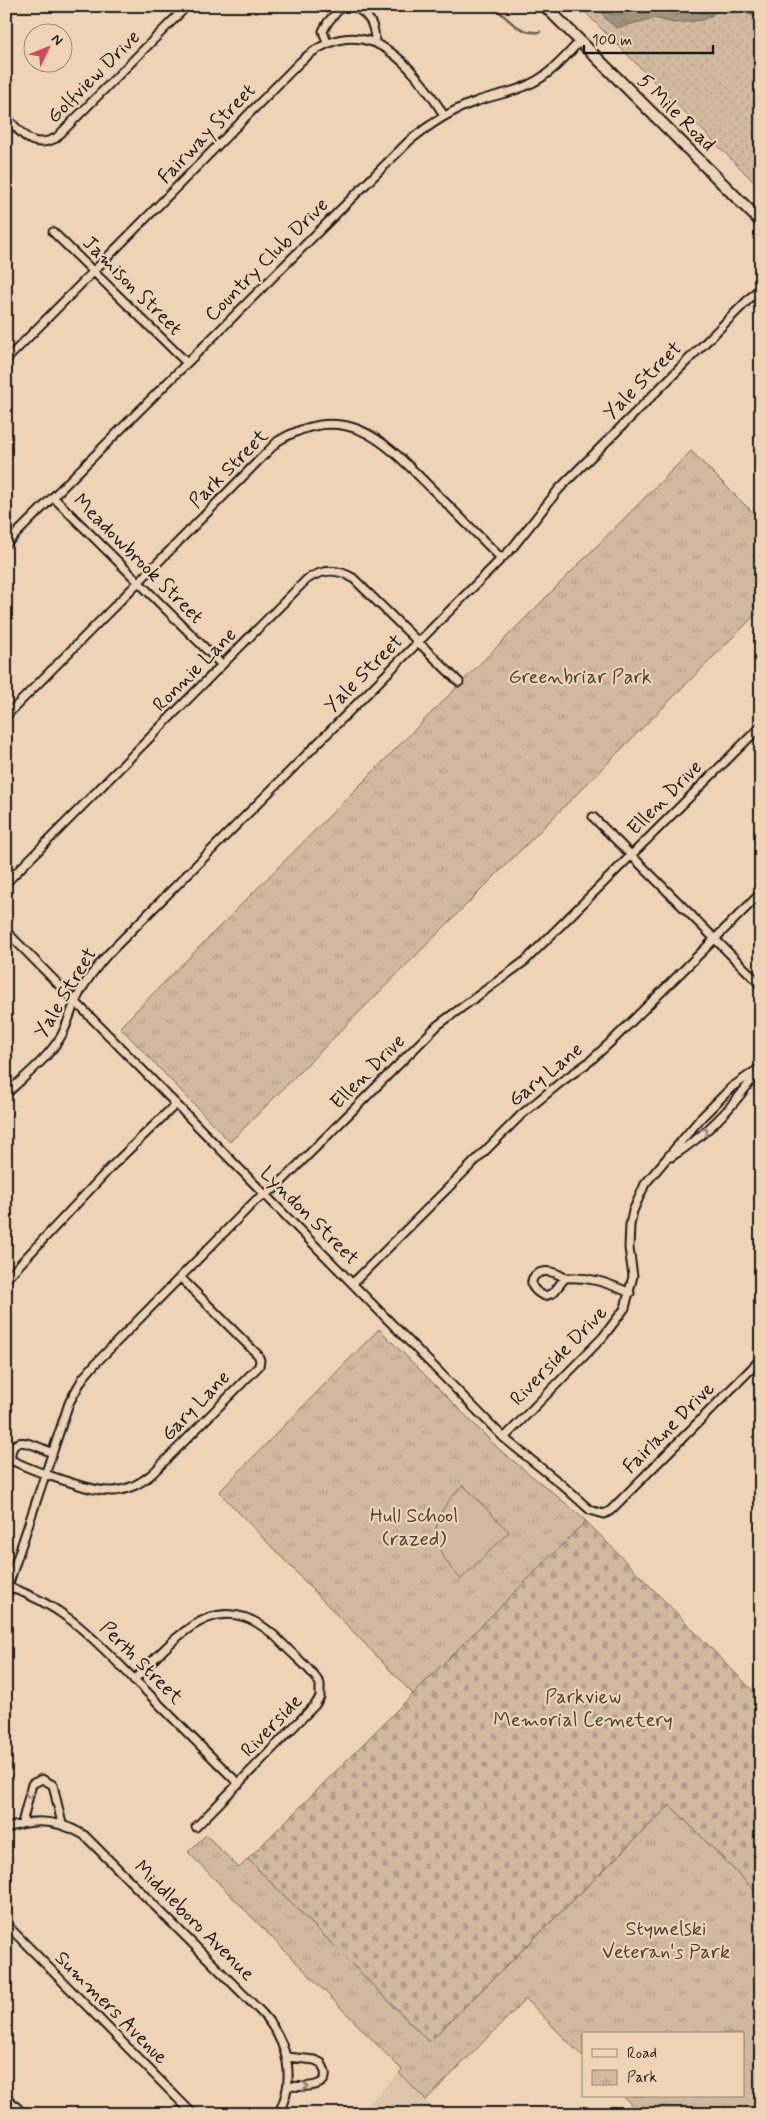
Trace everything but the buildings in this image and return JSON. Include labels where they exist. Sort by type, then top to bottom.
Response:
[{"type":"main road","name":"5 Mile Road","points":[[545,6],[761,222]]},
{"type":"street","name":"Golfview Drive","points":[[6,117],[31,141],[41,143],[56,138],[187,6]]},
{"type":"street","points":[[327,43],[323,31],[342,6]]},
{"type":"street","points":[[353,6],[370,20],[375,30],[374,43]]},
{"type":"street","name":"Fairway Street","points":[[6,360],[312,51],[327,43],[343,38],[361,37],[374,43],[388,50],[404,62],[439,106],[444,116]]},
{"type":"street","name":"Country Club Drive","points":[[6,544],[397,152],[444,116],[474,102],[530,84],[548,72],[580,41]]},
{"type":"street","name":"Jamison Street","points":[[54,232],[187,364]]},
{"type":"street","name":"Yale Street","points":[[6,1094],[58,1041],[67,1025],[75,1001],[95,970],[112,949],[419,642],[501,558],[559,489],[761,287]]},
{"type":"street","name":"Park Street","points":[[6,716],[278,441],[300,430],[322,425],[346,426],[356,428],[384,443],[501,558]]},
{"type":"street","name":"Meadowbrook Street","points":[[54,497],[222,665]]},
{"type":"street","name":"Ronnie Lane","points":[[6,883],[306,580],[319,573],[330,570],[339,571],[354,578],[459,682]]},
{"type":"street","name":"Ellen Drive","points":[[7,1588],[69,1404],[83,1378],[180,1277],[264,1194],[274,1189],[438,1025],[450,1014],[526,961],[761,726]]},
{"type":"street","points":[[593,817],[761,984]]},
{"type":"street","name":"Gary Lane","points":[[353,1283],[522,1114],[560,1082],[589,1062],[615,1038],[761,893]]},
{"type":"street","name":"Lyndon Street","points":[[6,931],[504,1438],[562,1484],[590,1510],[598,1513]]},
{"type":"street","points":[[667,1160],[691,1144],[723,1113],[742,1094],[760,1068]]},
{"type":"street","name":"Riverside Drive","points":[[504,1438],[612,1328],[625,1308],[633,1276],[629,1248],[630,1225],[633,1211],[645,1184],[667,1160],[684,1137],[732,1087],[760,1068]]},
{"type":"street","points":[[6,1279],[113,1165],[176,1104]]},
{"type":"street","name":"Riverside Drive","points":[[565,1278],[553,1293],[545,1296],[538,1294],[533,1289],[532,1281],[535,1274],[541,1271],[557,1273],[565,1278],[593,1278],[630,1292]]},
{"type":"street","name":"Gary Lane","points":[[44,1476],[102,1491],[120,1491],[137,1485],[153,1473],[258,1366],[260,1360],[258,1355],[180,1277]]},
{"type":"street","name":"Fairlane Drive","points":[[598,1513],[604,1514],[610,1511],[761,1359]]},
{"type":"street","points":[[44,1476],[11,1460],[12,1451],[19,1442],[26,1442],[52,1452]]},
{"type":"street","name":"Perth Street","points":[[7,1588],[38,1597],[67,1615],[238,1784]]},
{"type":"street","name":"Riverside","points":[[134,1680],[184,1630],[209,1618],[228,1615],[247,1618],[264,1626],[278,1639],[317,1679],[320,1687],[320,1697],[315,1706],[238,1784]]},
{"type":"street","points":[[6,1829],[22,1823],[32,1784],[42,1779],[53,1785],[62,1824]]},
{"type":"street","points":[[196,1826],[238,1784]]},
{"type":"street","name":"Middleboro Avenue","points":[[22,1823],[62,1824],[93,1842],[262,2013],[279,2036],[287,2057],[288,2086],[278,2114]]},
{"type":"street","name":"Summers Avenue","points":[[6,1924],[193,2114]]},
{"type":"street","points":[[287,2057],[315,2060],[321,2063],[326,2074],[322,2082],[312,2086],[288,2086]]},
{"type":"street","points":[[6,2098],[24,2114]]},
{"type":"shaded area","points":[[399,2073],[439,2114],[358,2114]]},
{"type":"green space","points":[[579,6],[761,6],[761,189]]},
{"type":"green space","name":"Greenbriar Park","points":[[691,451],[761,521],[761,609],[230,1142],[120,1027]]},
{"type":"green space","name":"Hull School (razed)","points":[[379,1329],[502,1452],[586,1521],[413,1694],[219,1492]]},
{"type":"green space","points":[[463,1485],[509,1532],[461,1579],[442,1554],[437,1542],[436,1531],[443,1509]]},
{"type":"green space","name":"Parkview Memorial Cemetery","points":[[586,1521],[761,1699],[761,1897],[670,1805],[429,2042],[248,1859]]},
{"type":"green space","name":"Stymelski Veteran's Park","points":[[670,1805],[761,1897],[761,2114],[640,2114],[625,2098],[744,2098],[744,2032],[582,2032],[582,2056],[526,1999],[426,2100],[399,2073],[402,2070],[188,1852],[206,1835],[239,1868],[248,1859],[429,2042]]},
{"type":"water","points":[[598,6],[609,6],[612,14],[617,15],[647,8],[689,9],[703,6],[754,6],[761,8],[761,19],[730,7],[722,7],[711,16],[702,20],[675,23],[654,18],[616,28],[606,19]]},
{"type":"waterway","points":[[494,6],[509,21],[521,29],[540,32]]}]
